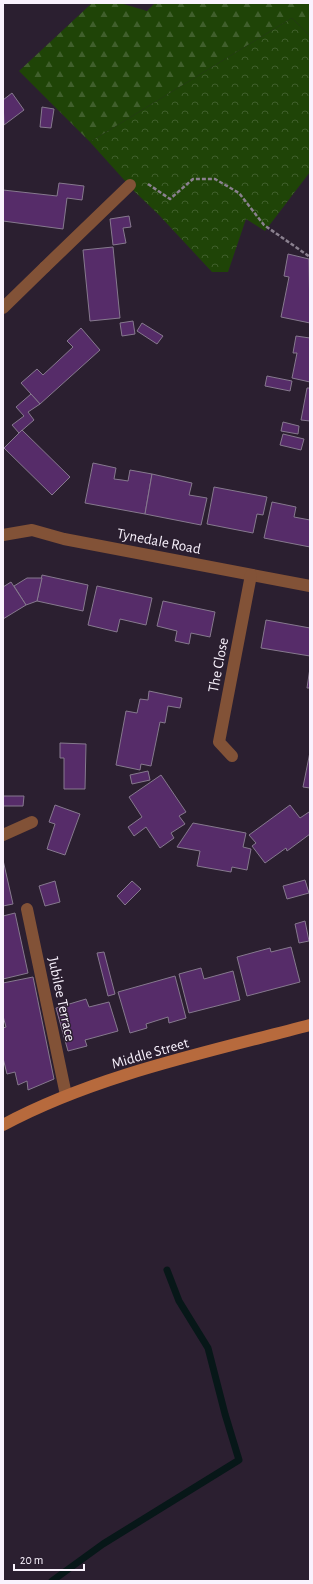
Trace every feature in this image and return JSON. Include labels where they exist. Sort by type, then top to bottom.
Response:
[{"type":"street","points":[[3,308],[130,185]]},
{"type":"street","name":"Tynedale Road","points":[[3,535],[32,530],[64,539],[310,586]]},
{"type":"street","name":"The Close","points":[[232,756],[219,742],[251,575]]},
{"type":"street","points":[[3,835],[32,822]]},
{"type":"street","name":"Jubilee Terrace","points":[[27,909],[66,1095]]},
{"type":"street","name":"Middle Street","points":[[3,1125],[66,1095],[144,1070],[310,1025]]},
{"type":"path","points":[[130,185],[140,178],[170,199],[193,179],[215,179],[239,194],[264,225],[310,257]]},
{"type":"green space","points":[[92,3],[120,3],[147,11],[155,3],[310,3],[310,36],[292,18],[90,142],[19,71]]},
{"type":"green space","points":[[292,18],[310,36],[310,172],[265,231],[246,219],[228,272],[212,272],[159,215],[135,192],[90,142]]},
{"type":"building","points":[[12,93],[24,110],[4,125],[3,100]]},
{"type":"building","points":[[42,107],[54,109],[51,128],[40,127]]},
{"type":"building","points":[[59,183],[84,186],[82,200],[67,198],[63,229],[3,221],[3,190],[57,196]]},
{"type":"building","points":[[129,216],[131,227],[123,228],[126,243],[113,245],[110,219]]},
{"type":"building","points":[[113,247],[120,318],[90,321],[83,250]]},
{"type":"building","points":[[288,254],[309,259],[310,323],[281,317],[289,277],[284,276]]},
{"type":"building","points":[[133,321],[135,334],[122,336],[120,323]]},
{"type":"building","points":[[142,323],[163,336],[157,344],[137,331]]},
{"type":"building","points":[[81,328],[100,350],[40,404],[21,383],[37,369],[43,375],[73,347],[67,341]]},
{"type":"building","points":[[296,336],[310,338],[310,382],[292,378],[297,353],[293,353]]},
{"type":"building","points":[[267,376],[292,381],[290,391],[265,386]]},
{"type":"building","points":[[307,388],[310,388],[310,421],[301,420]]},
{"type":"building","points":[[31,394],[40,404],[28,412],[34,420],[19,433],[12,425],[24,416],[16,407]]},
{"type":"building","points":[[283,422],[299,426],[298,434],[281,431]]},
{"type":"building","points":[[22,430],[70,477],[52,495],[4,448]]},
{"type":"building","points":[[283,434],[304,439],[301,450],[280,445]]},
{"type":"building","points":[[93,463],[116,468],[114,479],[128,481],[130,470],[152,474],[145,514],[85,503]]},
{"type":"building","points":[[152,474],[192,483],[189,495],[207,498],[201,525],[145,514]]},
{"type":"building","points":[[214,487],[267,497],[263,515],[257,514],[253,533],[207,524]]},
{"type":"building","points":[[272,502],[296,507],[294,517],[310,520],[310,547],[264,538]]},
{"type":"building","points":[[42,575],[88,585],[83,611],[37,601]]},
{"type":"building","points":[[27,578],[42,578],[37,601],[26,605],[14,586]]},
{"type":"building","points":[[11,582],[26,605],[3,619],[3,587]]},
{"type":"building","points":[[97,586],[152,598],[146,625],[120,619],[117,632],[88,625]]},
{"type":"building","points":[[163,601],[215,612],[210,637],[191,633],[189,644],[175,641],[177,631],[157,626]]},
{"type":"building","points":[[266,620],[310,628],[310,656],[261,648]]},
{"type":"building","points":[[310,668],[310,688],[307,688]]},
{"type":"building","points":[[149,691],[182,698],[180,708],[168,706],[165,723],[160,722],[151,766],[141,764],[140,770],[116,765],[126,711],[137,713],[140,699],[148,700]]},
{"type":"building","points":[[60,743],[86,744],[85,789],[64,789],[64,758],[60,758]]},
{"type":"building","points":[[310,752],[310,788],[303,787]]},
{"type":"building","points":[[148,771],[150,780],[132,784],[130,775]]},
{"type":"building","points":[[161,775],[186,812],[179,816],[185,824],[171,833],[174,838],[160,848],[146,827],[134,836],[128,827],[142,817],[129,797]]},
{"type":"building","points":[[3,796],[24,796],[23,806],[3,806]]},
{"type":"building","points":[[55,805],[80,814],[65,855],[47,849],[55,824],[49,822]]},
{"type":"building","points":[[290,805],[300,818],[309,812],[310,834],[287,851],[286,848],[265,863],[252,846],[256,843],[249,835]]},
{"type":"building","points":[[193,823],[246,833],[243,847],[251,849],[247,870],[232,867],[231,872],[197,866],[200,851],[177,847]]},
{"type":"building","points":[[3,860],[13,904],[3,906]]},
{"type":"building","points":[[305,880],[309,893],[287,899],[283,886]]},
{"type":"building","points":[[55,881],[60,902],[45,906],[39,886]]},
{"type":"building","points":[[132,881],[141,889],[125,905],[117,896]]},
{"type":"building","points":[[15,913],[28,973],[3,979],[3,916]]},
{"type":"building","points":[[305,921],[309,941],[299,943],[295,924]]},
{"type":"building","points":[[291,947],[300,982],[247,996],[237,957],[270,948],[271,952]]},
{"type":"building","points":[[104,952],[115,994],[108,996],[97,953]]},
{"type":"building","points":[[201,968],[204,979],[233,971],[240,1000],[189,1013],[179,974]]},
{"type":"building","points":[[175,976],[186,1018],[169,1023],[168,1017],[146,1024],[147,1028],[130,1033],[118,992]]},
{"type":"building","points":[[33,977],[54,1079],[28,1090],[27,1081],[18,1085],[15,1072],[7,1074],[3,1058],[3,1028],[6,1027],[3,1016],[3,983]]},
{"type":"building","points":[[86,999],[89,1007],[109,1002],[118,1031],[85,1040],[87,1046],[68,1051],[56,1008]]},
{"type":"waterway","points":[[52,1581],[103,1544],[239,1460],[225,1414],[208,1348],[179,1301],[167,1270]]}]
